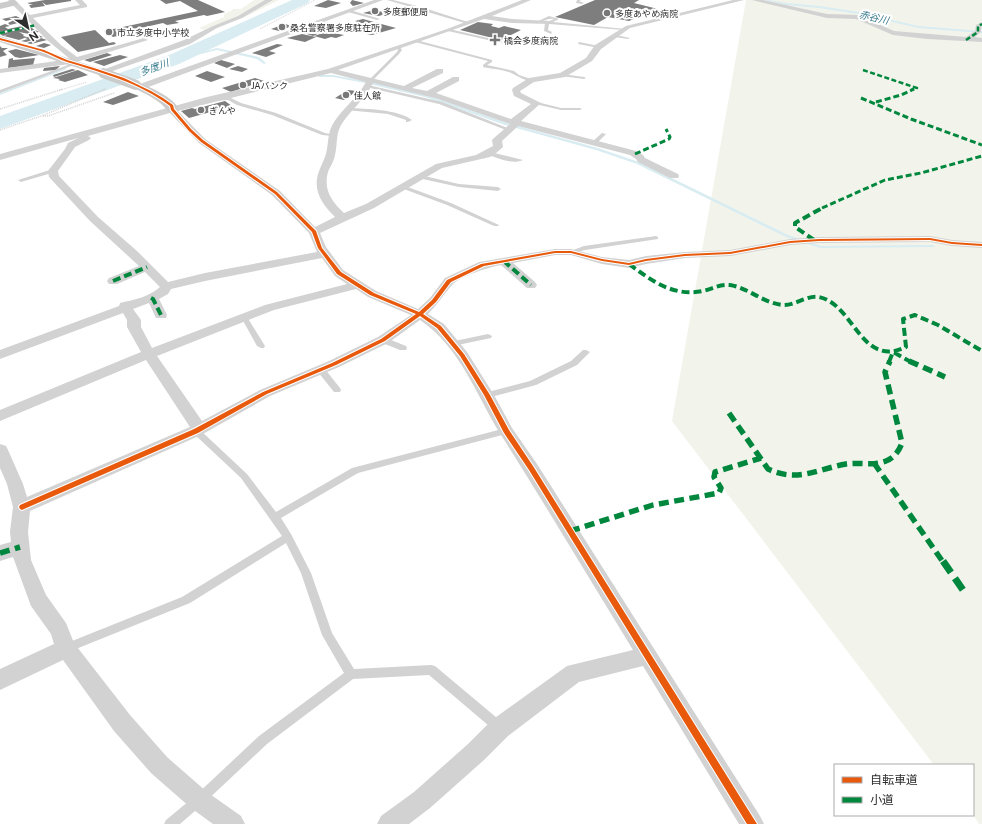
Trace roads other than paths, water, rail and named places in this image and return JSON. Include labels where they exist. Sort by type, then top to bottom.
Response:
[{"type":"street","points":[[29,17],[85,6],[78,0]]},
{"type":"street","points":[[102,72],[187,42],[214,27],[240,17],[270,0]]},
{"type":"street","points":[[138,86],[380,0]]},
{"type":"street","points":[[0,157],[210,99],[331,71],[449,30],[528,0]]},
{"type":"street","points":[[314,232],[370,206],[439,166],[490,154],[498,147],[497,140],[515,121],[537,103],[517,94],[516,90],[532,80],[562,75],[589,59],[592,52],[624,29],[741,0]]},
{"type":"street","points":[[755,0],[827,16],[856,17],[893,33],[966,40],[982,40]]},
{"type":"street","points":[[0,6],[13,2],[74,62]]},
{"type":"street","points":[[485,17],[505,21],[548,23]]},
{"type":"street","points":[[966,40],[979,31]]},
{"type":"street","points":[[0,39],[57,56],[66,61],[74,62],[102,72],[138,86],[161,98],[172,106],[172,109],[190,130],[202,141],[276,193],[314,232],[324,254],[339,273],[372,294],[420,314],[439,327],[462,355],[506,431],[531,468],[752,824]]},
{"type":"street","points":[[0,71],[74,62],[144,40]]},
{"type":"street","points":[[331,71],[369,83],[405,88],[428,94],[461,103],[506,120],[515,121],[633,153],[640,157],[641,160],[674,176]]},
{"type":"street","points":[[405,88],[440,71]]},
{"type":"street","points":[[428,94],[456,79]]},
{"type":"street","points":[[342,218],[323,197],[320,187],[323,174],[331,155],[334,130],[369,83]]},
{"type":"street","points":[[138,119],[131,123],[76,141],[71,145],[70,149],[53,171],[54,177],[61,186],[94,219],[133,253],[166,287]]},
{"type":"street","points":[[22,507],[197,430],[265,393],[321,370],[384,340],[420,314],[434,301],[449,281],[483,265],[555,252],[571,252],[602,260],[629,264],[646,260],[690,255],[742,252],[790,242],[814,240],[930,239],[952,244],[982,245]]},
{"type":"street","points":[[0,355],[125,306],[151,298],[164,291],[166,287],[206,276],[256,268],[324,254]]},
{"type":"street","points":[[504,260],[531,285]]},
{"type":"street","points":[[113,281],[147,268]]},
{"type":"street","points":[[0,416],[84,383],[149,354],[259,311],[357,285]]},
{"type":"street","points":[[151,298],[162,315]]},
{"type":"street","points":[[125,306],[134,320],[134,327],[149,354],[197,430]]},
{"type":"street","points":[[0,450],[15,484],[22,507],[19,532],[22,560],[38,600],[59,629],[66,648],[122,723],[159,765],[199,800],[233,824]]},
{"type":"street","points":[[0,554],[20,547]]},
{"type":"street","points":[[0,680],[66,648]]},
{"type":"street","points":[[389,824],[422,800],[476,752],[500,728],[574,673],[647,656]]},
{"type":"lane","points":[[389,0],[469,22]]},
{"type":"lane","points":[[579,0],[577,2],[582,3]]},
{"type":"lane","points":[[420,8],[425,6]]},
{"type":"lane","points":[[350,11],[378,19]]},
{"type":"lane","points":[[536,23],[549,17],[557,19],[548,23]]},
{"type":"lane","points":[[548,23],[624,29]]},
{"type":"lane","points":[[548,23],[546,30],[551,33]]},
{"type":"lane","points":[[449,30],[510,44]]},
{"type":"lane","points":[[616,36],[628,38]]},
{"type":"lane","points":[[416,41],[491,61],[484,66],[513,72],[518,76],[532,80]]},
{"type":"lane","points":[[579,43],[599,47]]},
{"type":"lane","points":[[398,47],[400,50],[398,53],[369,83],[440,103],[508,129]]},
{"type":"lane","points":[[0,92],[74,62]]},
{"type":"lane","points":[[562,75],[584,78]]},
{"type":"lane","points":[[210,99],[229,100],[274,114],[324,134],[333,136]]},
{"type":"lane","points":[[537,103],[561,109],[580,109]]},
{"type":"lane","points":[[348,110],[375,112],[410,120],[408,121]]},
{"type":"lane","points":[[594,143],[604,134]]},
{"type":"lane","points":[[490,154],[512,160],[520,160]]},
{"type":"lane","points":[[21,180],[53,171]]},
{"type":"lane","points":[[420,177],[444,183],[498,189]]},
{"type":"lane","points":[[403,187],[449,204],[496,225]]},
{"type":"lane","points":[[571,252],[584,248],[656,238]]},
{"type":"lane","points":[[244,317],[261,346]]},
{"type":"lane","points":[[453,344],[488,336]]},
{"type":"lane","points":[[384,340],[403,348]]},
{"type":"lane","points":[[487,396],[533,383],[574,363],[586,352]]},
{"type":"lane","points":[[321,370],[337,390]]},
{"type":"lane","points":[[197,430],[244,476],[288,537],[306,573],[327,635],[351,674]]},
{"type":"lane","points":[[275,517],[355,470],[506,431]]},
{"type":"lane","points":[[66,648],[186,600],[288,537]]},
{"type":"lane","points":[[170,824],[199,800],[263,740],[351,674],[432,670],[500,728]]},
{"type":"waterway","name":"多度川","points":[[0,123],[173,60],[303,0]]},
{"type":"waterway","name":"赤谷川","points":[[765,0],[859,13],[918,27],[982,32]]},
{"type":"waterway","points":[[176,59],[217,49],[258,58],[265,63]]},
{"type":"waterway","points":[[0,94],[66,69]]},
{"type":"waterway","points":[[320,76],[333,76],[365,82],[426,96],[506,124],[597,149],[638,163],[787,236],[821,247],[933,246]]},
{"type":"place","name":"多度郵便局","points":[[375,11]]},
{"type":"place","name":"多度あやめ病院","points":[[607,13]]},
{"type":"place","name":"桑名警察署多度駐在所","points":[[282,27]]},
{"type":"place","name":"市立多度中小学校","points":[[109,32]]},
{"type":"place","name":"橘会多度病院","points":[[495,40]]},
{"type":"place","name":"JAバンク","points":[[243,85]]},
{"type":"place","name":"佳人館","points":[[346,95]]},
{"type":"place","name":"ぎんや","points":[[201,110]]}]
